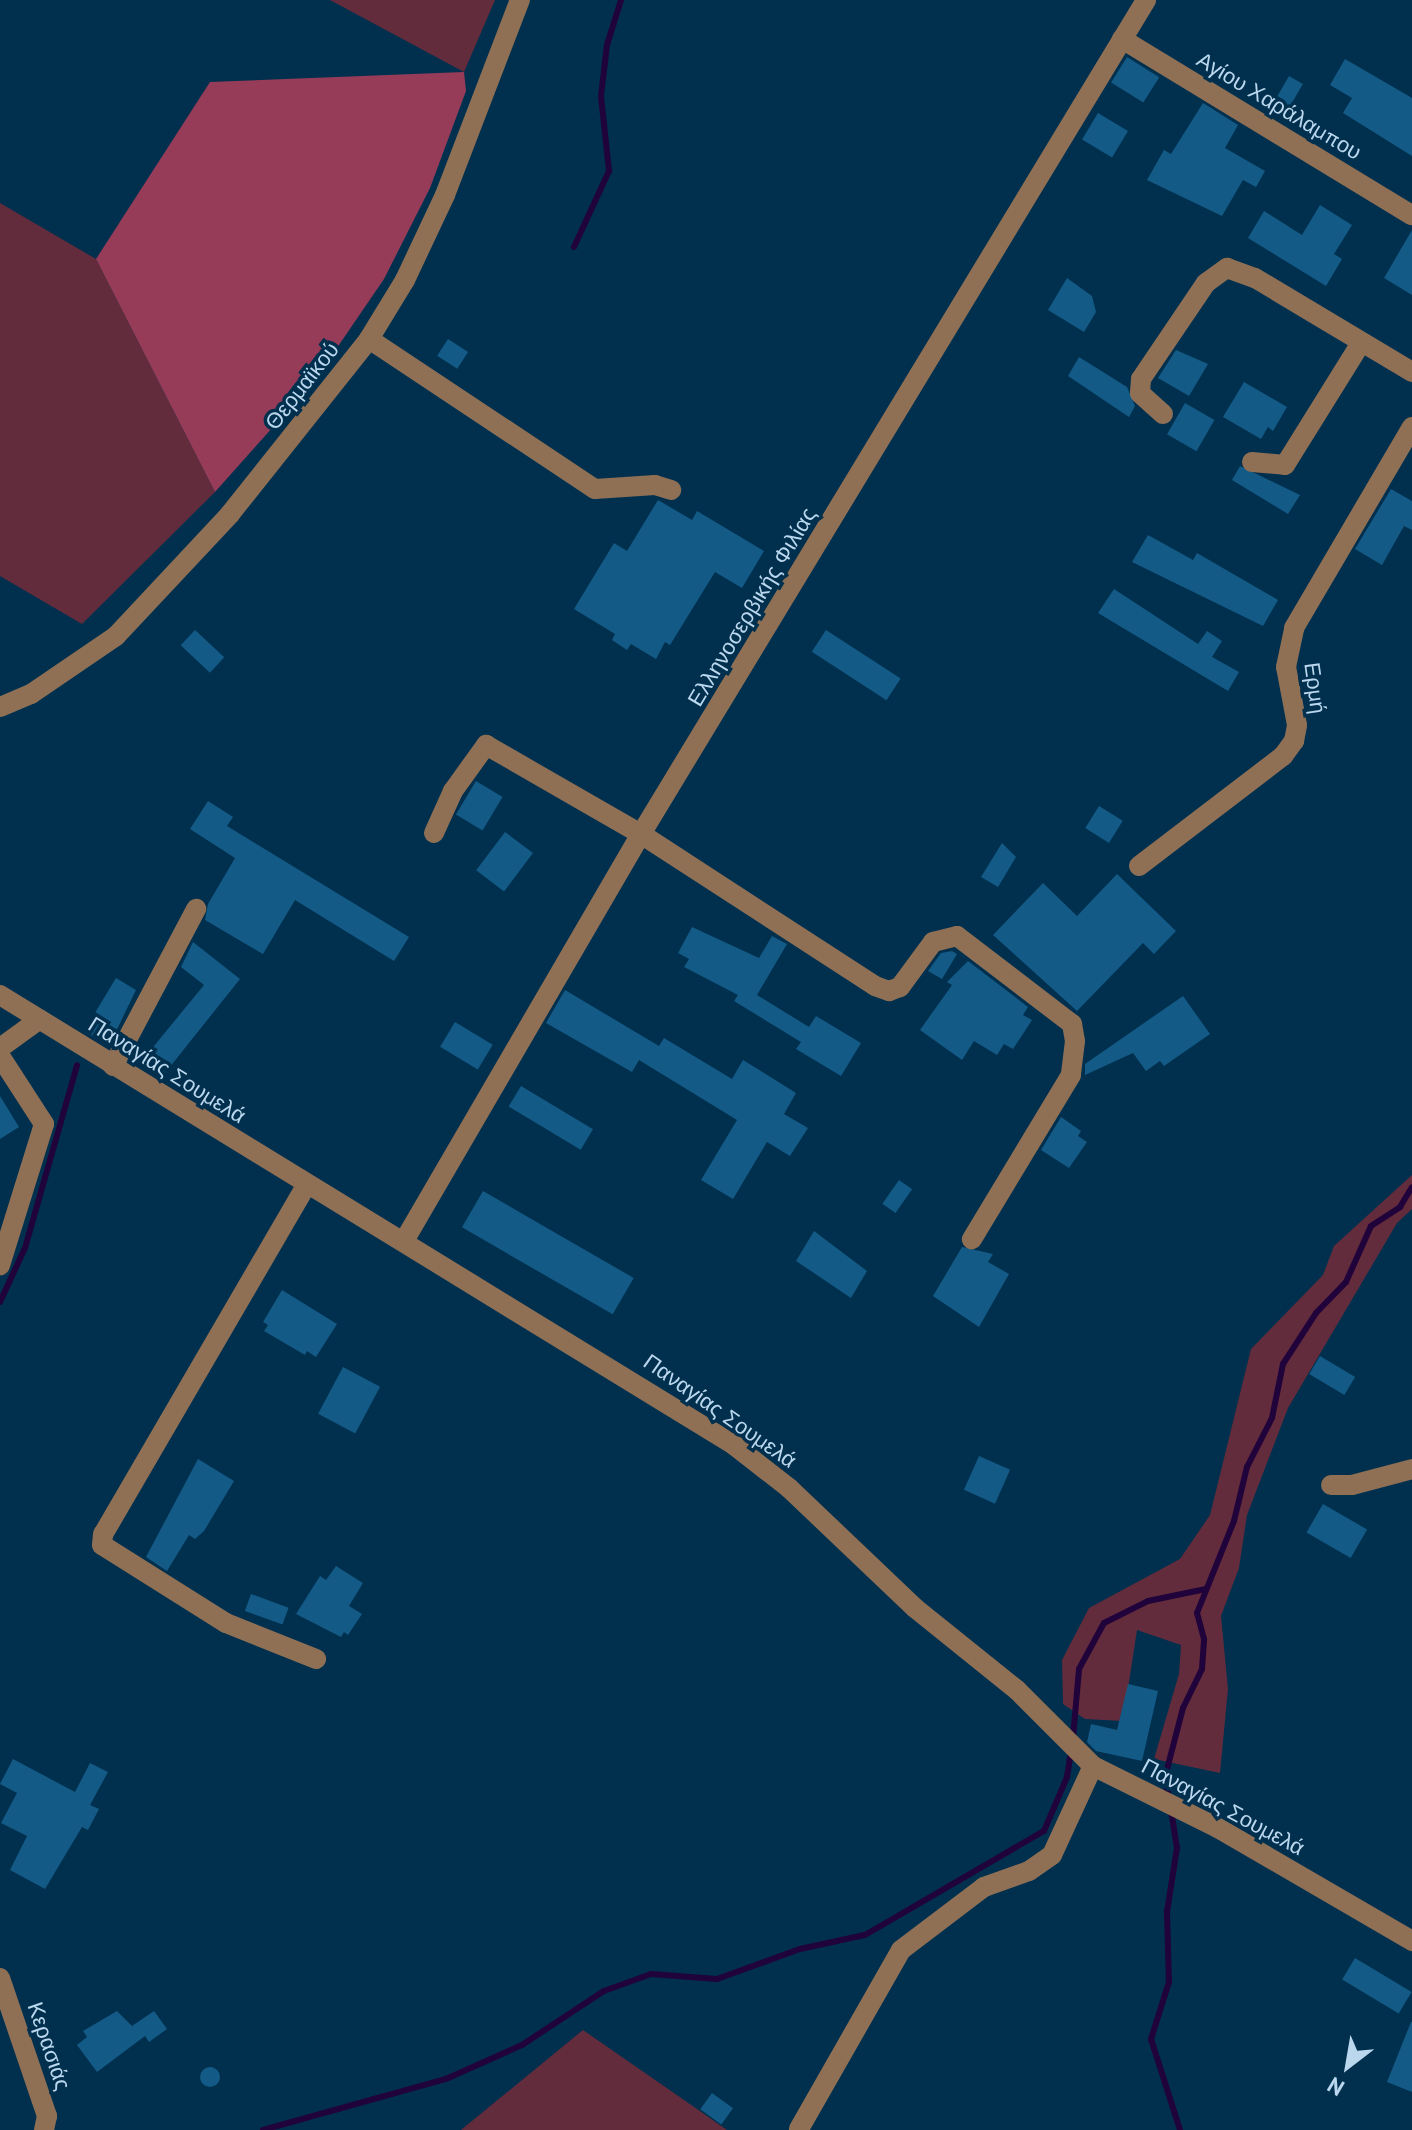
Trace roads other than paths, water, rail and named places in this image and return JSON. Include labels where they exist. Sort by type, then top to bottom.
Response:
[{"type":"street","name":"Θερμαϊκού","points":[[0,707],[31,694],[116,636],[230,514],[369,339],[405,280],[445,195],[520,0]]},
{"type":"street","name":"Ελληνοσερβικής Φιλίας","points":[[404,1241],[641,834],[1146,0]]},
{"type":"street","name":"Αγίου Χαράλαμπου","points":[[1122,39],[1412,215]]},
{"type":"street","points":[[1163,414],[1140,393],[1141,379],[1206,283],[1227,268],[1255,278],[1412,372]]},
{"type":"street","points":[[369,339],[595,489],[655,485],[671,490]]},
{"type":"street","points":[[1252,462],[1285,465],[1361,343]]},
{"type":"street","name":"Ερμή","points":[[1139,866],[1283,756],[1294,741],[1297,725],[1286,667],[1294,628],[1412,427]]},
{"type":"street","points":[[434,833],[453,791],[486,745],[641,834],[875,986],[889,991],[900,987],[933,942],[957,936],[1072,1024],[1071,1075],[972,1239]]},
{"type":"street","points":[[113,1066],[196,909]]},
{"type":"street","name":"Παναγίας Σουμελά","points":[[0,995],[666,1399],[766,1468],[905,1599],[1017,1690],[1087,1760],[1218,1828],[1412,1941]]},
{"type":"street","points":[[0,1048],[40,1019]]},
{"type":"street","points":[[0,1056],[44,1124],[0,1265]]},
{"type":"street","points":[[307,1184],[103,1534],[102,1545],[226,1623],[316,1659]]},
{"type":"street","points":[[0,1205],[13,1224]]},
{"type":"street","points":[[1331,1485],[1352,1485],[1412,1469]]},
{"type":"street","points":[[799,2129],[901,1950],[984,1887],[1029,1871],[1052,1855],[1087,1760]]},
{"type":"street","name":"Κερασιάς","points":[[0,1978],[47,2116],[44,2130]]},
{"type":"waterway","points":[[574,247],[609,171],[601,96],[607,45],[621,0]]},
{"type":"waterway","points":[[0,1302],[25,1248],[77,1065]]},
{"type":"waterway","points":[[1169,1799],[1165,1777],[1183,1708],[1202,1669],[1204,1639],[1197,1613],[1234,1521],[1247,1467],[1272,1418],[1283,1364],[1316,1313],[1346,1282],[1371,1226],[1400,1207],[1412,1187]]},
{"type":"waterway","points":[[1073,1738],[1079,1669],[1104,1623],[1148,1601],[1206,1589]]},
{"type":"waterway","points":[[263,2130],[446,2079],[522,2045],[604,1991],[651,1974],[717,1979],[800,1949],[865,1935],[1044,1831],[1067,1777],[1071,1753]]},
{"type":"waterway","points":[[1171,1810],[1177,1848],[1167,1912],[1169,1982],[1151,2039],[1180,2130]]}]
